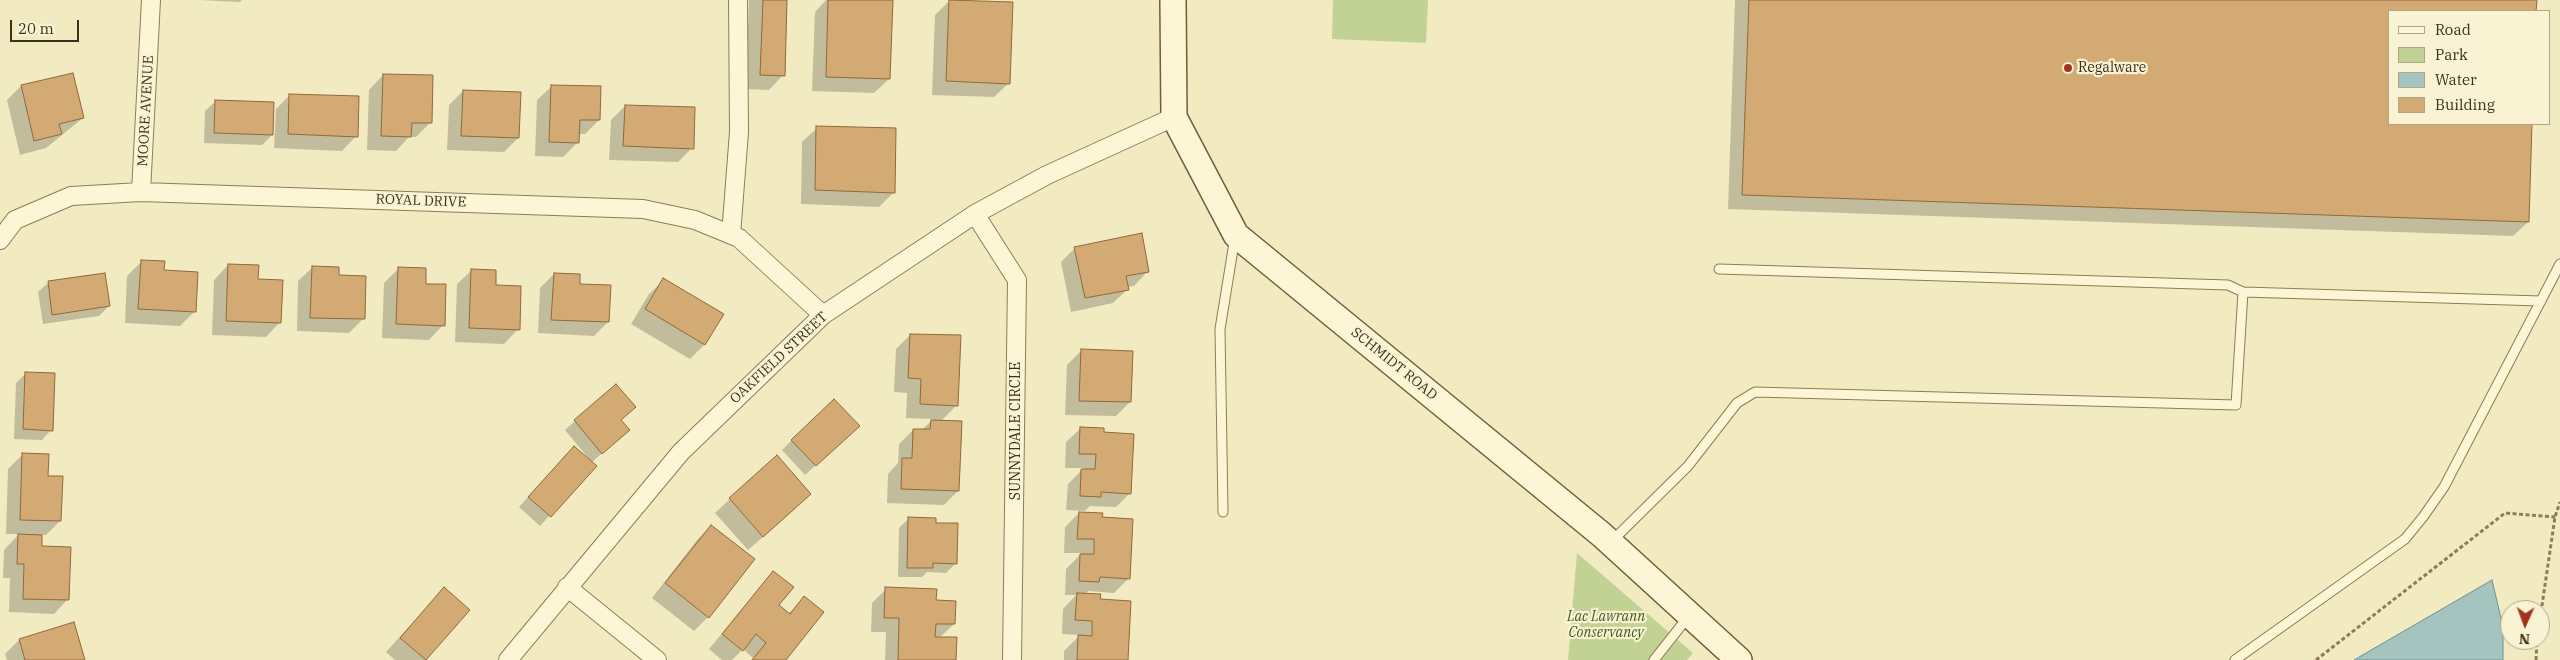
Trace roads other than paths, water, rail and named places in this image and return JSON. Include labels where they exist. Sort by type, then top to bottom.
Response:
[{"type":"street","name":"MOORE AVENUE","points":[[142,192],[151,0]]},
{"type":"street","points":[[731,235],[738,132],[738,0]]},
{"type":"street","name":"SCHMIDT ROAD","points":[[1173,0],[1174,117],[1236,235],[1611,543],[1740,660]]},
{"type":"street","name":"OAKFIELD STREET","points":[[508,660],[681,452],[823,315],[975,214],[1047,175],[1174,117]]},
{"type":"street","name":"ROYAL DRIVE","points":[[0,240],[15,220],[71,196],[142,192],[643,210],[695,220],[739,238],[823,315]]},
{"type":"street","name":"SUNNYDALE CIRCLE","points":[[975,214],[1017,280],[1012,660]]},
{"type":"street","points":[[567,587],[657,660]]},
{"type":"lane","points":[[1222,512],[1220,329],[1236,235]]},
{"type":"lane","points":[[2235,660],[2370,565],[2411,532],[2444,487],[2560,264]]},
{"type":"lane","points":[[1719,269],[2228,285],[2243,292],[2541,301]]},
{"type":"lane","points":[[1611,543],[1688,466],[1737,403],[1755,392],[2236,405],[2243,292]]},
{"type":"lane","points":[[1654,660],[1690,615]]},
{"type":"water","points":[[2492,580],[2500,614],[2500,650],[2503,650],[2503,660],[2354,660]]},
{"type":"place","name":"Regalware","points":[[2068,68]]},
{"type":"park label","name":"Lac Lawrann Conservancy","points":[[1606,626]]}]
